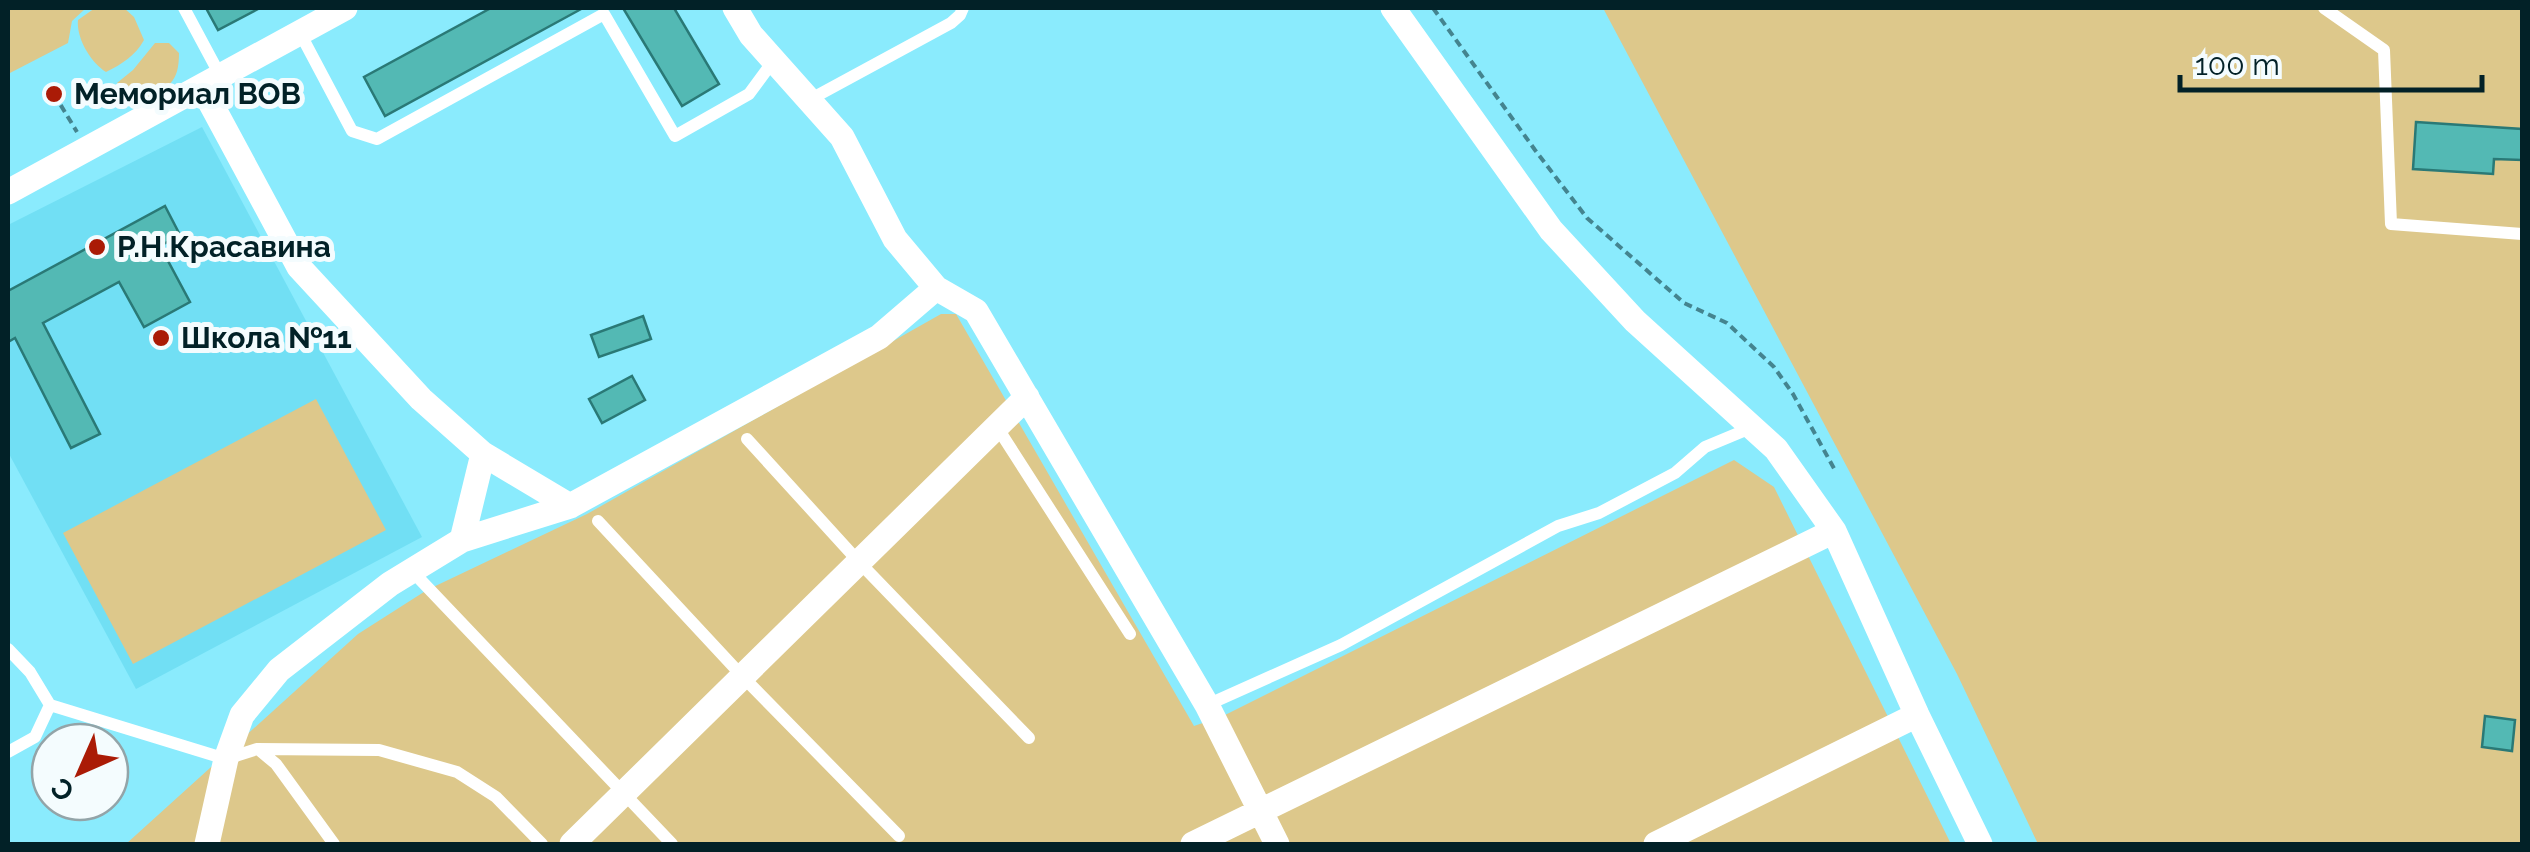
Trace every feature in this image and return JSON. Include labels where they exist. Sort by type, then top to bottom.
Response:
[{"type":"street","points":[[8,192],[345,8]]},
{"type":"street","points":[[735,8],[751,35],[842,137],[895,238],[936,288],[976,311],[1207,705],[1277,844]]},
{"type":"street","points":[[1394,8],[1551,230],[1635,321],[1776,449],[1834,531],[1980,844]]},
{"type":"street","points":[[212,82],[299,267],[420,399],[483,454],[570,506]]},
{"type":"street","points":[[208,844],[226,760],[242,714],[279,670],[390,584],[462,540],[570,506],[879,337],[936,288]]},
{"type":"street","points":[[572,844],[1027,397]]},
{"type":"street","points":[[462,540],[483,454]]},
{"type":"street","points":[[1193,844],[1834,531]]},
{"type":"street","points":[[1656,844],[1917,716]]},
{"type":"lane","points":[[184,8],[212,82]]},
{"type":"lane","points":[[809,100],[951,23],[963,8]]},
{"type":"lane","points":[[2324,8],[2384,50],[2391,224],[2522,234]]},
{"type":"lane","points":[[300,33],[352,131],[377,139],[604,14],[675,136],[750,94],[774,60]]},
{"type":"lane","points":[[997,427],[1130,634]]},
{"type":"lane","points":[[1207,705],[1341,644],[1558,526],[1599,513],[1675,474],[1704,447],[1753,428]]},
{"type":"lane","points":[[748,439],[859,562],[1029,738]]},
{"type":"lane","points":[[598,521],[899,836]]},
{"type":"lane","points":[[412,571],[672,844]]},
{"type":"lane","points":[[8,650],[30,672],[50,706],[226,760],[258,749],[379,750],[457,772],[496,796],[542,844]]},
{"type":"lane","points":[[8,752],[34,737],[50,706]]},
{"type":"lane","points":[[258,749],[276,764],[334,844]]},
{"type":"path","points":[[1433,8],[1587,218],[1684,303],[1726,324],[1774,367],[1836,472]]},
{"type":"path","points":[[54,94],[86,150]]},
{"type":"shaded area","points":[[11,8],[86,8],[72,21],[68,43],[8,74]]},
{"type":"shaded area","points":[[95,8],[124,8],[134,17],[144,40],[128,59],[106,72],[95,63],[79,34],[78,20]]},
{"type":"shaded area","points":[[1603,8],[2522,8],[2522,844],[2038,844],[1957,674]]},
{"type":"shaded area","points":[[155,43],[169,43],[179,53],[177,71],[166,87],[144,99],[126,92],[117,83]]},
{"type":"shaded area","name":"Школа №11","points":[[202,127],[422,537],[136,689],[8,452],[8,225]]},
{"type":"shaded area","points":[[941,314],[956,314],[1194,726],[1223,716],[1734,460],[1774,487],[1951,844],[126,844],[358,634],[427,590],[587,514]]},
{"type":"shaded area","points":[[316,399],[386,530],[133,664],[63,533]]},
{"type":"building","points":[[206,8],[260,8],[218,30]]},
{"type":"building","points":[[491,8],[583,8],[385,116],[364,77]]},
{"type":"building","points":[[623,8],[674,8],[719,84],[682,106]]},
{"type":"building","points":[[2416,122],[2522,129],[2522,160],[2494,159],[2493,174],[2413,169]]},
{"type":"building","points":[[165,206],[180,235],[160,246],[190,302],[144,327],[119,282],[43,323],[100,434],[71,448],[15,338],[8,342],[8,291]]},
{"type":"building","points":[[643,316],[651,339],[599,357],[591,335]]},
{"type":"building","points":[[632,376],[645,400],[602,423],[589,399]]},
{"type":"building","points":[[2485,716],[2515,720],[2512,751],[2482,747]]},
{"type":"place","name":"Мемориал ВОВ","points":[[54,94]]},
{"type":"place","name":"Р.Н.Красавина","points":[[97,247]]},
{"type":"place","name":"Школа №11","points":[[161,338]]}]
